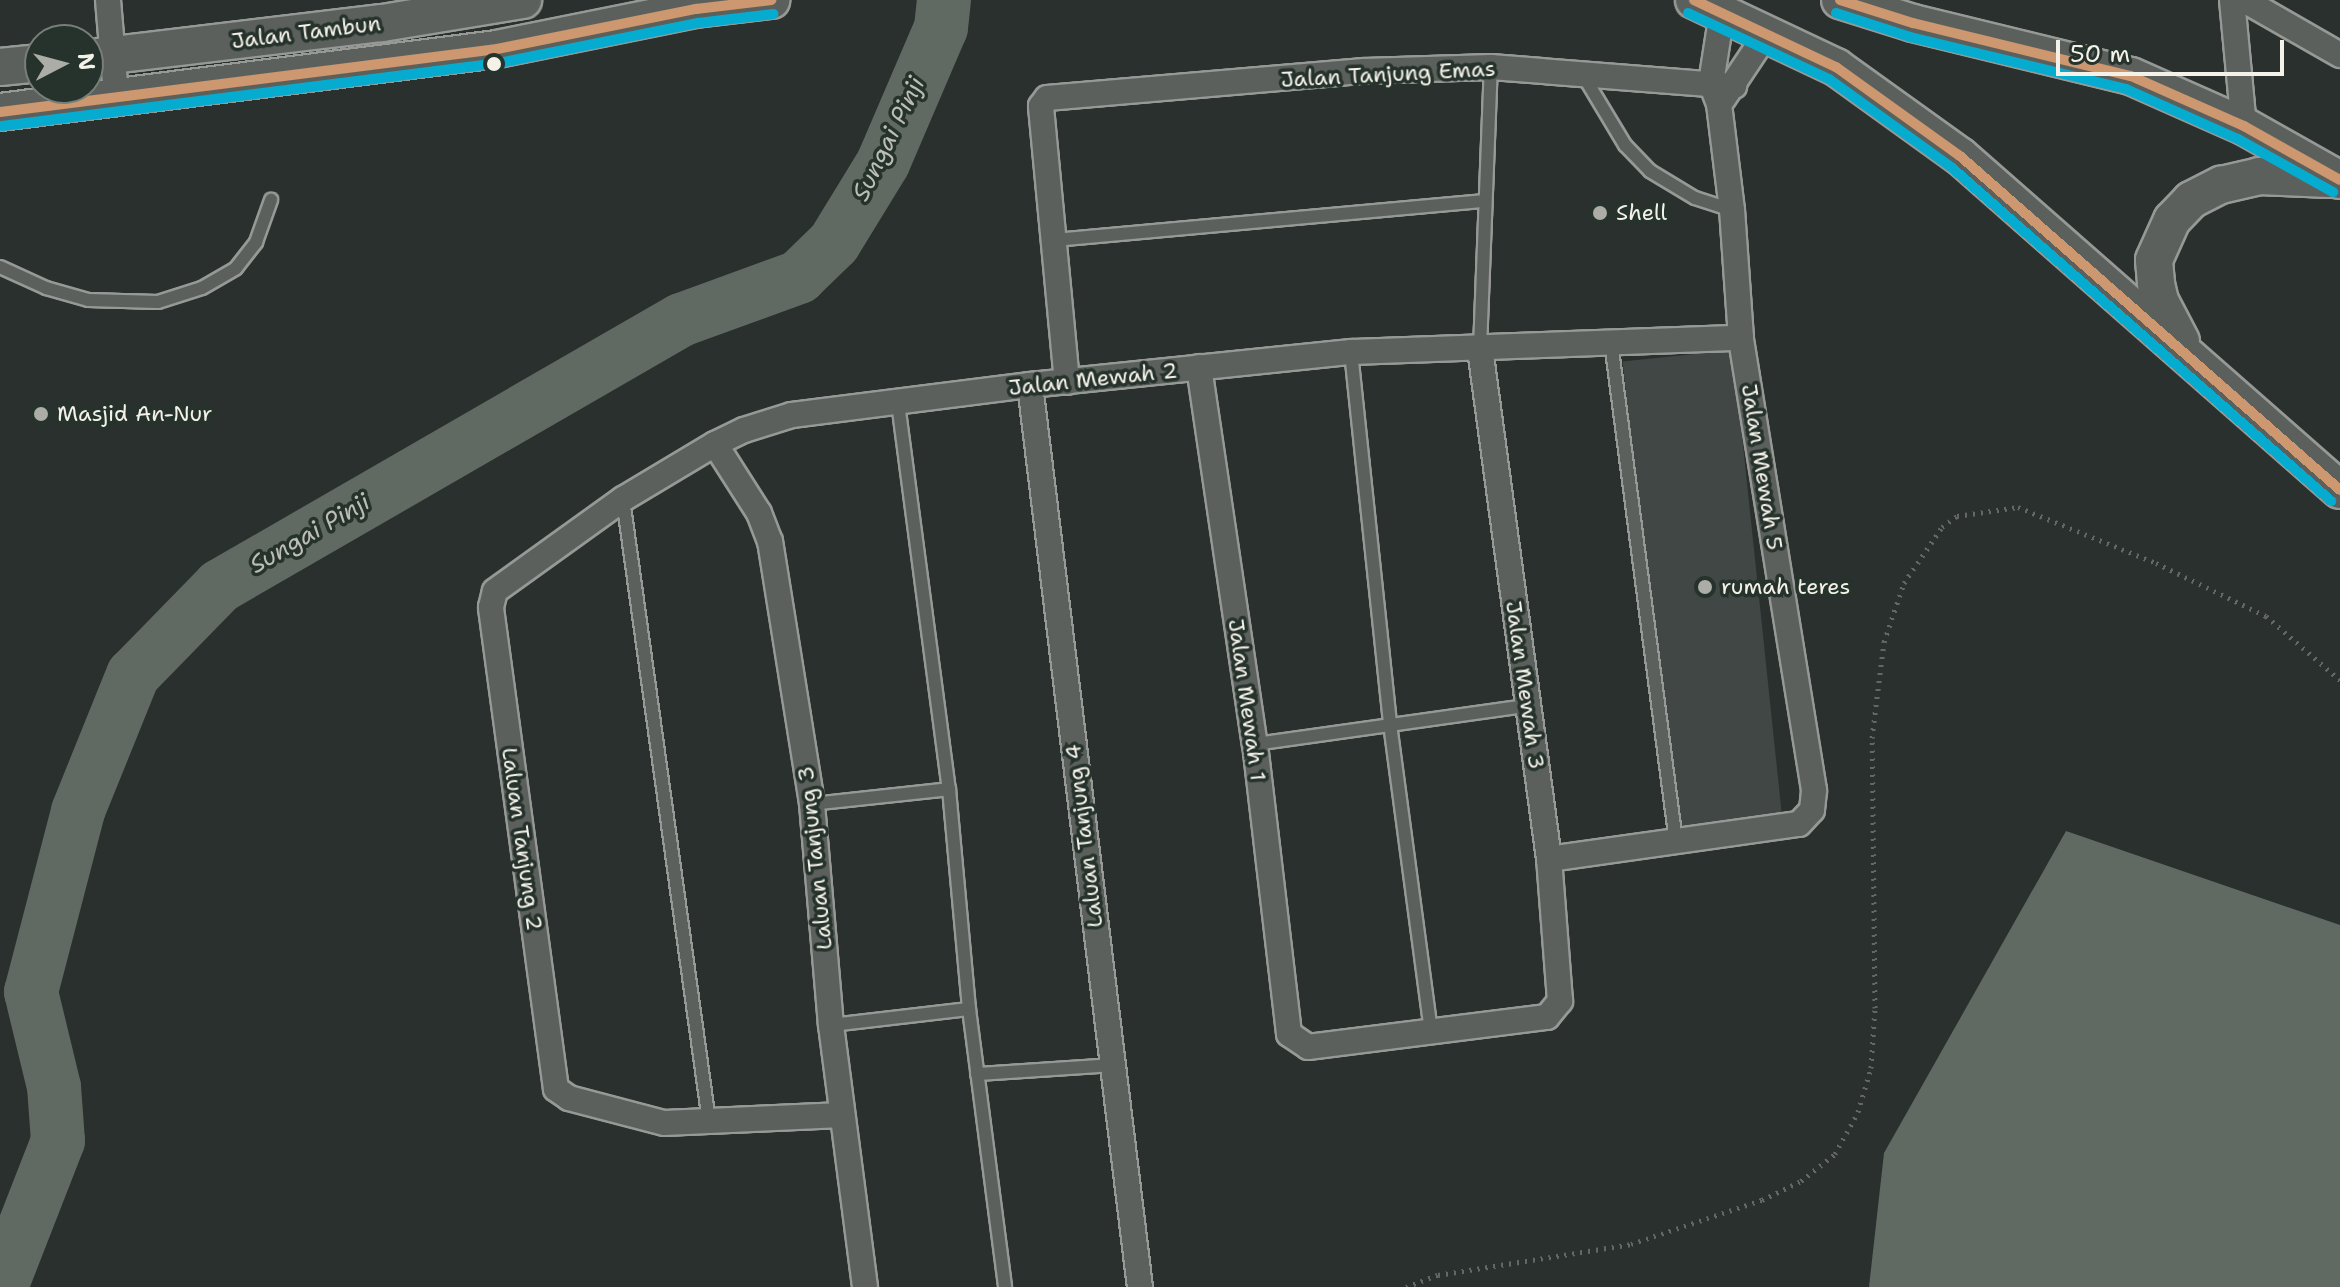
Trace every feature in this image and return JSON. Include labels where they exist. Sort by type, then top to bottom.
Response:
[{"type":"main road","name":"Jalan Tambun","points":[[104,56],[382,23],[523,0]]},
{"type":"main road","name":"Jalan Tambun","points":[[0,112],[497,49],[696,9],[771,0]]},
{"type":"main road","points":[[1840,0],[1913,23],[2131,76],[2244,126],[2340,181]]},
{"type":"main road","points":[[1708,6],[1836,67],[1960,156],[2340,490]]},
{"type":"main road","points":[[0,67],[24,65]]},
{"type":"main road","points":[[2191,360],[2160,301],[2156,283],[2154,260],[2172,220],[2191,200],[2221,185],[2259,176],[2292,175],[2340,181]]},
{"type":"street","points":[[104,28],[108,0]]},
{"type":"street","points":[[2232,0],[2244,126]]},
{"type":"street","points":[[2244,0],[2340,55]]},
{"type":"street","name":"Jalan Mewah 5","points":[[1676,842],[1799,824],[1812,810],[1814,790],[1741,338],[1721,91],[1708,6]]},
{"type":"street","points":[[1721,91],[1767,33]]},
{"type":"street","points":[[104,66],[116,96]]},
{"type":"street","name":"Jalan Tanjung Emas","points":[[1055,240],[1043,100],[1364,71],[1491,67],[1581,72],[1721,91]]},
{"type":"street","points":[[1055,240],[1067,382]]},
{"type":"street","name":"Jalan Mewah 2","points":[[495,591],[623,499],[715,444],[744,430],[792,415],[1030,385],[1351,352],[1741,338]]},
{"type":"street","name":"Jalan Mewah 3","points":[[1431,1033],[1547,1017],[1556,1010],[1561,993],[1549,859],[1480,349]]},
{"type":"street","name":"Jalan Mewah 1","points":[[1199,367],[1255,744],[1289,1034],[1308,1047],[1431,1033]]},
{"type":"street","name":"Laluan Tanjung 4","points":[[1030,385],[1140,1287]]},
{"type":"street","name":"Laluan Tanjung 3","points":[[715,444],[759,513],[770,541],[812,804],[831,1025],[865,1287]]},
{"type":"street","name":"Laluan Tanjung 2","points":[[495,591],[491,607],[556,1089],[569,1098],[648,1121],[709,1121]]},
{"type":"street","points":[[1549,859],[1676,842]]},
{"type":"street","points":[[709,1121],[842,1115]]},
{"type":"lane","points":[[1480,349],[1491,67]]},
{"type":"lane","points":[[1581,72],[1625,145],[1650,171],[1695,198],[1732,210]]},
{"type":"lane","points":[[0,267],[46,288],[88,300],[158,302],[202,288],[236,268],[256,242],[271,200]]},
{"type":"lane","points":[[1055,240],[1484,201]]},
{"type":"lane","points":[[1611,342],[1676,842]]},
{"type":"lane","points":[[1351,352],[1390,724],[1431,1033]]},
{"type":"lane","points":[[898,403],[949,789],[969,1009],[1005,1287]]},
{"type":"lane","points":[[623,499],[709,1121]]},
{"type":"lane","points":[[1255,744],[1527,706]]},
{"type":"lane","points":[[812,804],[949,789]]},
{"type":"lane","points":[[831,1025],[969,1009]]},
{"type":"lane","points":[[977,1074],[1112,1065]]},
{"type":"path","points":[[1406,1287],[1453,1273],[1631,1244],[1762,1200],[1801,1181],[1835,1154],[1858,1112],[1871,1068],[1875,1008],[1872,738],[1884,642],[1904,583],[1942,527],[1957,516],[2018,507],[2156,563],[2266,616],[2340,680]]},
{"type":"shaded area","points":[[2066,831],[2340,925],[2340,1287],[1869,1287],[1884,1153]]},
{"type":"building","name":"rumah teres","points":[[1733,350],[1782,815],[1672,827],[1623,362]]},
{"type":"waterway","name":"Sungai Pinji","points":[[1,1287],[58,1141],[54,1087],[31,992],[78,811],[133,675],[220,586],[681,320],[799,277],[834,243],[883,163],[941,28],[944,0]]},
{"type":"transit line","points":[[0,112],[497,49],[696,9],[771,0]]},
{"type":"transit line","points":[[1694,0],[1836,67],[1960,156],[2340,490]]},
{"type":"transit line","points":[[1840,0],[1913,23],[2131,76],[2244,126],[2340,180]]},
{"type":"transit line","points":[[1688,13],[1829,79],[1951,167],[2331,501]]},
{"type":"transit line","points":[[1836,13],[1910,37],[2126,89],[2238,139],[2333,192]]},
{"type":"transit line","points":[[2,126],[499,63],[698,23],[773,14]]},
{"type":"place","name":"Shell","points":[[1600,213]]},
{"type":"place","name":"Masjid An-Nur","points":[[41,414]]},
{"type":"place","name":"rumah teres","points":[[1705,587]]}]
